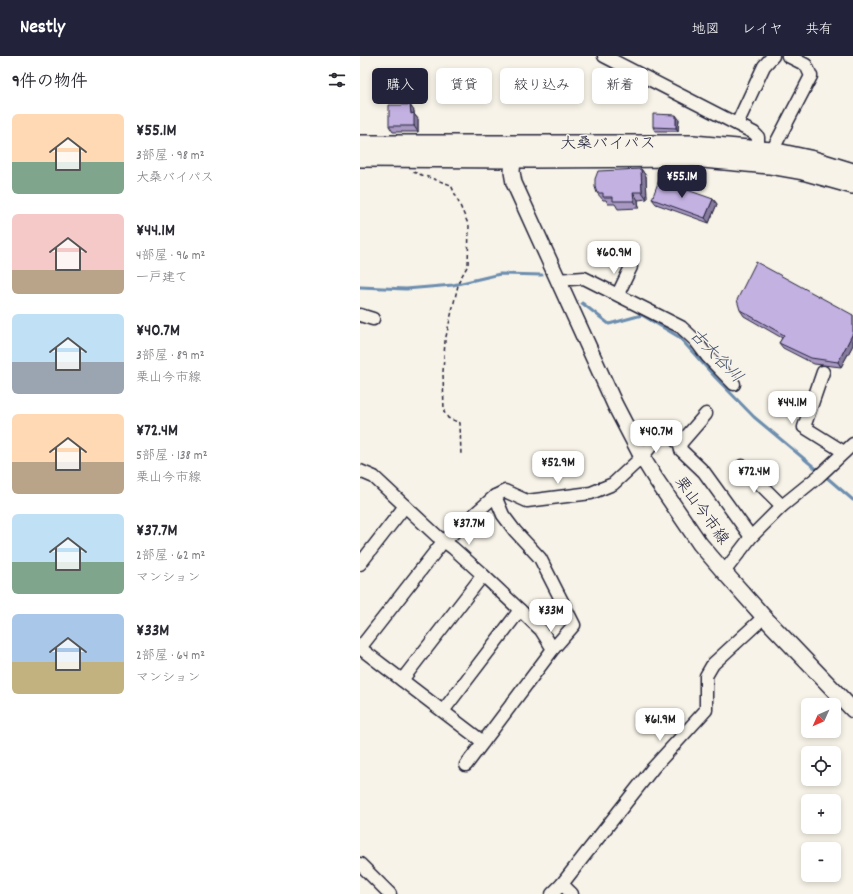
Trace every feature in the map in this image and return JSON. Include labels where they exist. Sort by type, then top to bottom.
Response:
[{"type":"highway","name":"大桑バイパス","points":[[360,144],[692,158],[715,152],[765,150],[814,160],[853,172]]},
{"type":"highway","name":"大桑バイパス","points":[[360,158],[513,151]]},
{"type":"highway","name":"大桑バイパス","points":[[715,152],[769,165],[803,171],[853,185]]},
{"type":"main road","name":"栗山今市線","points":[[513,151],[512,172],[514,183],[614,405],[642,457],[700,544],[764,617],[853,710]]},
{"type":"street","points":[[604,56],[754,133],[765,150],[811,76],[806,65],[788,56]]},
{"type":"street","points":[[737,124],[764,66],[773,56]]},
{"type":"street","points":[[618,294],[632,267]]},
{"type":"street","points":[[557,280],[584,278],[681,327],[695,340],[707,356],[734,384]]},
{"type":"street","points":[[360,315],[373,319]]},
{"type":"street","points":[[724,572],[751,537],[782,506],[822,473],[848,448],[804,427],[823,372]]},
{"type":"street","points":[[680,444],[706,414]]},
{"type":"street","points":[[483,742],[360,648],[444,541],[495,496],[505,492],[527,502],[591,493],[613,484],[642,457],[664,430],[680,444],[681,450],[704,472],[751,537]]},
{"type":"street","points":[[742,466],[782,506]]},
{"type":"street","points":[[362,475],[374,477],[483,575],[542,630],[553,649]]},
{"type":"street","points":[[466,766],[553,649],[574,625],[540,558],[515,531],[503,515],[495,496]]},
{"type":"street","points":[[360,564],[405,506]]},
{"type":"street","points":[[402,680],[483,575]]},
{"type":"street","points":[[443,711],[520,610]]},
{"type":"street","points":[[552,894],[562,884],[652,768],[706,710],[706,676],[713,664],[764,617]]},
{"type":"street","points":[[360,864],[390,894]]},
{"type":"street","points":[[562,884],[572,894]]},
{"type":"path","points":[[411,171],[451,185],[469,226],[468,265],[459,281],[459,287],[446,341],[443,380],[444,412],[448,418],[460,423],[461,456]]},
{"type":"building","points":[[389,105],[410,105],[411,114],[414,113],[414,126],[389,126]]},
{"type":"building","points":[[653,114],[676,115],[676,128],[653,127]]},
{"type":"building","points":[[641,169],[642,192],[633,192],[634,201],[613,201],[613,197],[603,197],[603,193],[597,193],[595,179],[598,171]]},
{"type":"building","points":[[659,180],[713,199],[705,218],[652,199]]},
{"type":"building","points":[[756,262],[853,315],[853,333],[838,362],[811,358],[779,343],[784,335],[740,310],[737,300]]},
{"type":"waterway","name":"古大谷川","points":[[360,287],[406,289],[453,285],[500,274],[542,275]]},
{"type":"waterway","name":"古大谷川","points":[[582,303],[609,324],[642,315],[679,337],[754,417],[820,472]]},
{"type":"waterway","name":"古大谷川","points":[[824,475],[853,500]]}]
